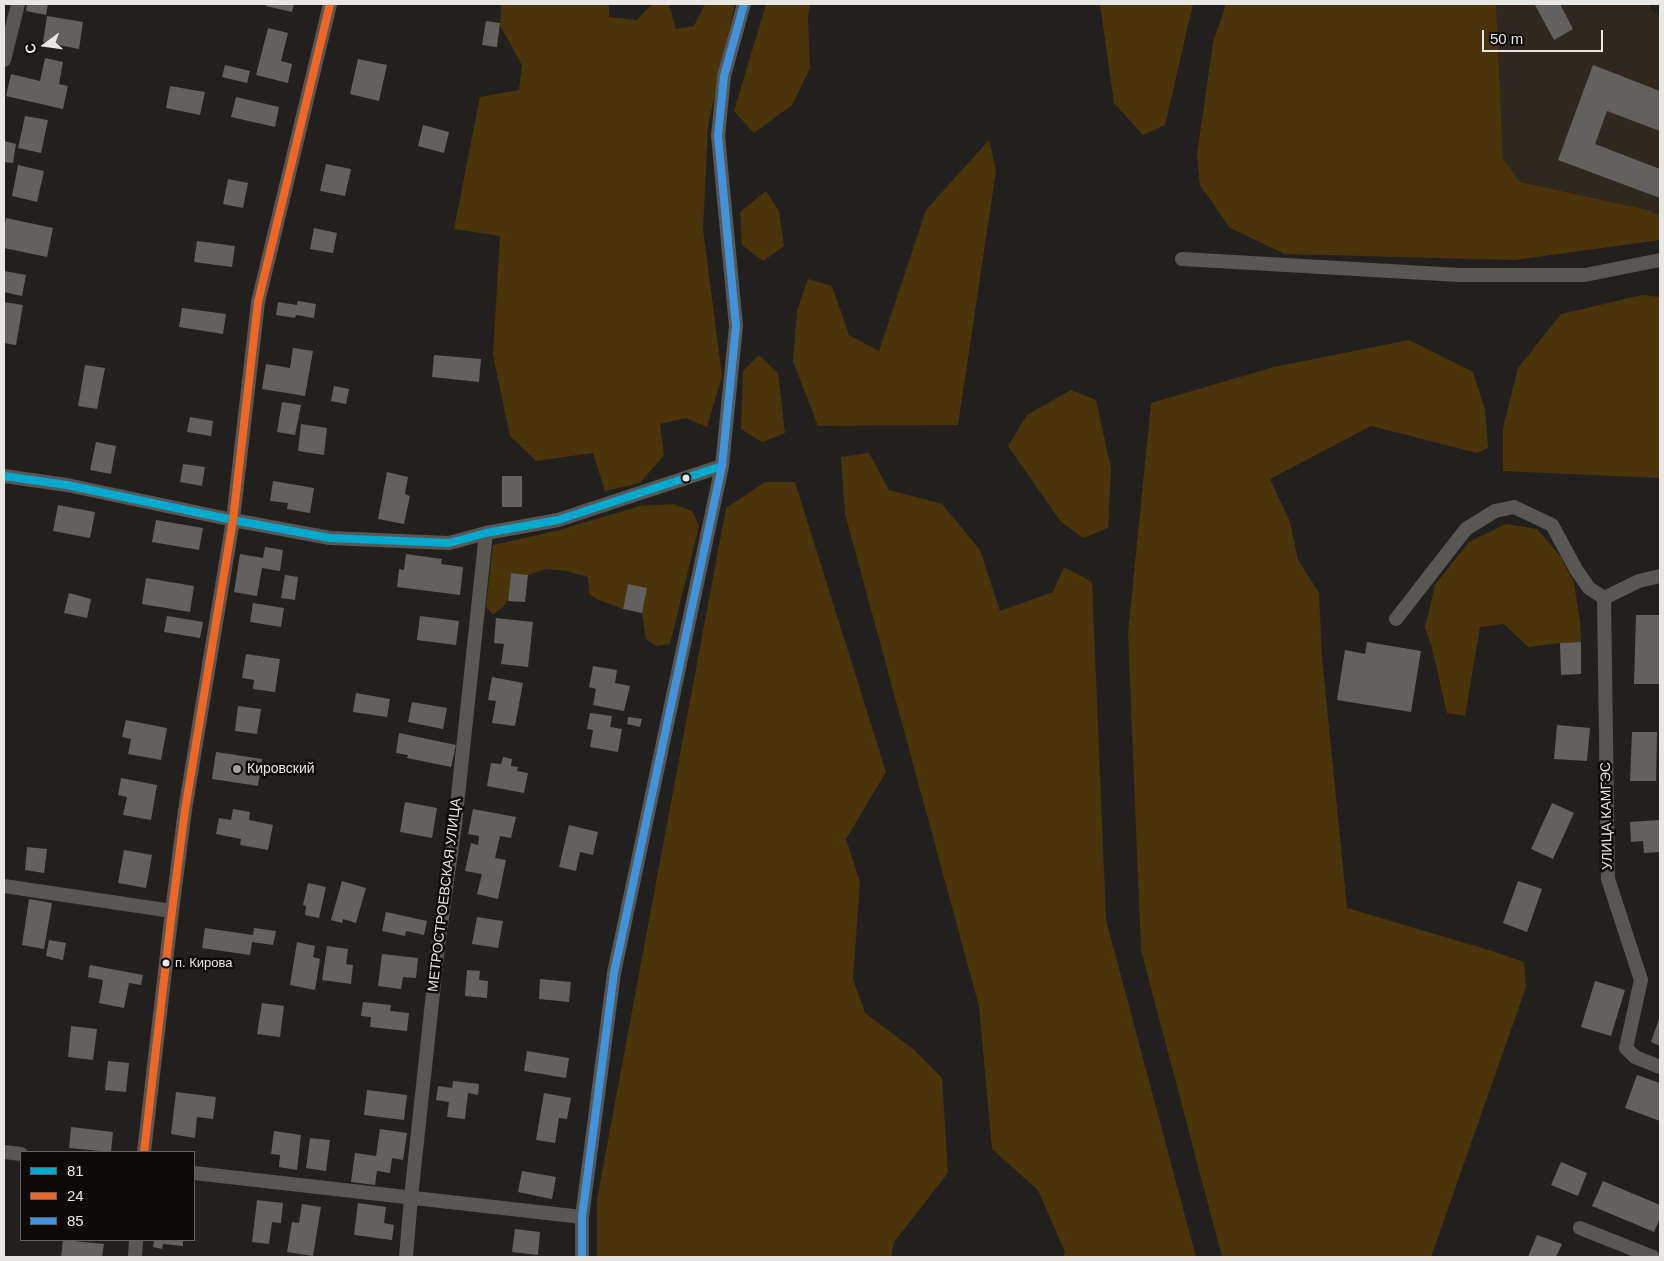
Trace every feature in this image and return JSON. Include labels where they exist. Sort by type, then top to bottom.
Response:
[{"type":"street","points":[[4,60],[18,4]]},
{"type":"street","points":[[144,1151],[172,911],[187,801],[233,520],[258,302],[330,4]]},
{"type":"street","points":[[582,1257],[582,1217],[614,973],[722,466],[736,326],[718,136],[724,76],[744,4]]},
{"type":"street","points":[[1182,259],[1459,275],[1585,275],[1660,260]]},
{"type":"street","points":[[4,476],[67,485],[233,520],[330,538],[449,543],[486,533],[558,520],[722,466]]},
{"type":"street","points":[[1396,619],[1466,529],[1495,512],[1514,507],[1552,525],[1577,571],[1589,588],[1604,598],[1639,581],[1660,576]]},
{"type":"street","name":"МЕТРОСТРОЕВСКАЯ УЛИЦА","points":[[406,1257],[438,946],[455,824],[486,533]]},
{"type":"street","name":"УЛИЦА КАМГЭС","points":[[1604,598],[1608,879],[1641,980],[1626,1048],[1635,1057],[1660,1067]]},
{"type":"street","points":[[4,886],[172,911]]},
{"type":"street","points":[[4,1152],[20,1154]]},
{"type":"street","points":[[195,1173],[582,1217]]},
{"type":"street","points":[[1580,1228],[1653,1257]]},
{"type":"street","points":[[135,1257],[136,1241]]},
{"type":"shaded area","points":[[501,4],[609,4],[609,17],[637,20],[652,4],[669,5],[676,29],[694,26],[705,4],[735,4],[708,126],[703,229],[722,376],[707,427],[686,418],[660,424],[664,455],[640,483],[605,491],[593,453],[536,461],[510,436],[493,355],[500,236],[454,229],[480,97],[519,90],[522,65],[500,25]]},
{"type":"shaded area","points":[[766,4],[810,4],[808,17],[810,68],[792,105],[754,133],[734,111]]},
{"type":"shaded area","points":[[1100,4],[1193,4],[1165,125],[1143,135],[1114,103]]},
{"type":"shaded area","points":[[1226,4],[1496,4],[1503,159],[1520,182],[1648,210],[1660,216],[1660,240],[1515,260],[1285,254],[1230,228],[1200,185],[1197,154],[1213,42]]},
{"type":"shaded area","points":[[1496,4],[1648,4],[1660,17],[1660,216],[1648,210],[1519,182],[1503,159]]},
{"type":"shaded area","points":[[989,140],[996,171],[958,425],[818,426],[793,361],[797,311],[808,279],[832,286],[849,335],[879,351],[926,210]]},
{"type":"shaded area","points":[[766,191],[779,211],[784,246],[763,261],[742,245],[740,212]]},
{"type":"shaded area","points":[[1642,295],[1660,297],[1660,478],[1503,471],[1503,428],[1518,368],[1561,314]]},
{"type":"shaded area","points":[[1409,340],[1473,372],[1485,409],[1488,448],[1477,453],[1371,426],[1270,479],[1290,522],[1298,560],[1319,593],[1322,658],[1347,908],[1524,962],[1526,987],[1431,1257],[1222,1257],[1141,950],[1128,633],[1151,403],[1274,367]]},
{"type":"shaded area","points":[[759,355],[778,373],[785,433],[762,442],[741,429],[743,371]]},
{"type":"shaded area","points":[[1071,390],[1096,400],[1111,468],[1108,528],[1083,538],[1061,522],[1008,446],[1027,415]]},
{"type":"shaded area","points":[[869,453],[889,490],[942,504],[980,550],[1000,611],[1053,592],[1064,567],[1092,582],[1106,920],[1196,1257],[1063,1257],[1065,1252],[1038,1190],[992,1149],[979,1006],[845,514],[841,457]]},
{"type":"shaded area","points":[[765,482],[795,482],[886,772],[846,839],[860,882],[853,979],[865,1013],[913,1049],[942,1078],[948,1173],[894,1242],[891,1257],[597,1257],[597,1199],[726,508]]},
{"type":"shaded area","points":[[673,504],[692,511],[699,526],[670,644],[656,646],[646,639],[642,613],[647,588],[628,584],[623,609],[601,601],[589,594],[588,577],[566,571],[545,569],[528,575],[511,573],[507,601],[504,606],[493,614],[486,607],[493,545],[556,531],[640,506]]},
{"type":"shaded area","points":[[1506,524],[1537,529],[1561,557],[1574,583],[1581,642],[1528,647],[1504,624],[1480,627],[1465,716],[1447,713],[1432,648],[1425,627],[1435,585],[1469,542]]},
{"type":"building","points":[[27,4],[48,4],[46,15],[26,11]]},
{"type":"building","points":[[266,4],[294,4],[292,12],[266,6]]},
{"type":"building","points":[[1560,4],[1573,29],[1554,40],[1535,5]]},
{"type":"building","points":[[47,16],[83,22],[79,49],[43,42]]},
{"type":"building","points":[[486,21],[500,23],[497,47],[482,45]]},
{"type":"building","points":[[268,28],[288,33],[281,61],[292,64],[288,83],[256,75]]},
{"type":"building","points":[[45,58],[63,62],[59,84],[68,86],[63,109],[6,96],[11,74],[40,81]]},
{"type":"building","points":[[358,59],[387,65],[379,101],[350,94]]},
{"type":"building","points":[[225,65],[250,71],[247,83],[222,77]]},
{"type":"building","points":[[1593,65],[1660,91],[1660,131],[1607,111],[1595,144],[1660,169],[1660,198],[1558,160]]},
{"type":"building","points":[[170,86],[205,92],[200,115],[166,108]]},
{"type":"building","points":[[236,97],[279,107],[275,127],[231,117]]},
{"type":"building","points":[[25,116],[48,120],[41,153],[18,148]]},
{"type":"building","points":[[423,125],[449,132],[444,153],[418,146]]},
{"type":"building","points":[[4,141],[16,144],[13,163],[4,162]]},
{"type":"building","points":[[326,164],[351,169],[345,196],[320,191]]},
{"type":"building","points":[[18,165],[44,171],[37,202],[12,196]]},
{"type":"building","points":[[228,179],[248,183],[243,208],[223,204]]},
{"type":"building","points":[[6,218],[53,228],[47,257],[4,248]]},
{"type":"building","points":[[314,228],[337,233],[333,253],[310,249]]},
{"type":"building","points":[[197,241],[235,246],[232,267],[194,262]]},
{"type":"building","points":[[4,271],[26,275],[22,296],[4,292]]},
{"type":"building","points":[[298,301],[316,304],[314,318],[296,315],[295,318],[276,315],[278,302],[297,305]]},
{"type":"building","points":[[4,302],[23,305],[16,345],[4,343]]},
{"type":"building","points":[[182,308],[226,314],[223,334],[179,327]]},
{"type":"building","points":[[293,348],[313,351],[305,396],[262,389],[266,364],[290,368]]},
{"type":"building","points":[[434,355],[481,359],[479,382],[432,377]]},
{"type":"building","points":[[85,365],[105,368],[97,409],[78,406]]},
{"type":"building","points":[[334,386],[349,389],[346,404],[331,401]]},
{"type":"building","points":[[282,402],[301,405],[295,435],[277,432]]},
{"type":"building","points":[[190,417],[213,421],[211,436],[187,432]]},
{"type":"building","points":[[301,424],[327,428],[324,455],[298,451]]},
{"type":"building","points":[[96,442],[116,446],[111,474],[90,470]]},
{"type":"building","points":[[183,464],[205,467],[202,486],[180,482]]},
{"type":"building","points":[[387,472],[408,477],[405,494],[410,496],[404,524],[378,519]]},
{"type":"building","points":[[502,476],[522,476],[522,507],[502,507]]},
{"type":"building","points":[[273,481],[314,488],[310,513],[287,509],[288,503],[270,501]]},
{"type":"building","points":[[58,505],[95,512],[90,538],[53,531]]},
{"type":"building","points":[[156,520],[203,528],[199,550],[152,542]]},
{"type":"building","points":[[265,547],[283,550],[280,571],[262,568],[257,596],[234,592],[240,554],[263,558]]},
{"type":"building","points":[[406,554],[442,559],[441,564],[463,567],[460,595],[397,587],[399,569],[404,570]]},
{"type":"building","points":[[511,573],[528,575],[525,602],[508,601]]},
{"type":"building","points":[[285,575],[298,577],[295,600],[281,598]]},
{"type":"building","points":[[146,578],[194,586],[190,612],[142,604]]},
{"type":"building","points":[[628,584],[647,588],[642,613],[623,609]]},
{"type":"building","points":[[69,593],[91,599],[87,618],[64,613]]},
{"type":"building","points":[[253,603],[284,608],[281,627],[250,622]]},
{"type":"building","points":[[1636,615],[1660,615],[1660,684],[1634,684]]},
{"type":"building","points":[[167,616],[203,622],[200,638],[164,632]]},
{"type":"building","points":[[420,616],[459,621],[456,645],[417,640]]},
{"type":"building","points":[[496,618],[533,622],[528,667],[501,664],[504,644],[494,643]]},
{"type":"building","points":[[1367,642],[1421,651],[1411,712],[1337,700],[1345,650],[1365,654]]},
{"type":"building","points":[[1581,642],[1581,674],[1561,675],[1560,643]]},
{"type":"building","points":[[246,654],[280,659],[275,692],[253,689],[254,680],[242,678]]},
{"type":"building","points":[[593,666],[617,670],[615,683],[630,686],[624,711],[593,705],[596,689],[589,687]]},
{"type":"building","points":[[492,677],[523,683],[515,726],[492,723],[496,701],[488,700]]},
{"type":"building","points":[[356,693],[390,699],[387,717],[353,712]]},
{"type":"building","points":[[412,702],[447,708],[443,729],[408,722]]},
{"type":"building","points":[[238,706],[261,709],[257,734],[235,731]]},
{"type":"building","points":[[590,713],[612,716],[610,727],[622,729],[618,752],[590,747],[593,730],[587,729]]},
{"type":"building","points":[[628,717],[642,719],[640,727],[627,724]]},
{"type":"building","points":[[126,720],[167,728],[161,760],[128,754],[131,739],[122,737]]},
{"type":"building","points":[[1557,725],[1590,728],[1587,761],[1554,759]]},
{"type":"building","points":[[1632,732],[1657,732],[1656,781],[1630,781]]},
{"type":"building","points":[[399,733],[456,745],[451,767],[407,758],[408,755],[396,753]]},
{"type":"building","name":"Кировский","points":[[216,752],[262,759],[258,786],[212,779]]},
{"type":"building","points":[[503,757],[512,759],[511,766],[518,767],[517,771],[528,773],[524,793],[487,786],[491,763],[501,764]]},
{"type":"building","points":[[121,778],[157,785],[151,820],[123,815],[127,797],[118,795]]},
{"type":"building","points":[[405,802],[437,808],[432,838],[400,832]]},
{"type":"building","points":[[1552,803],[1574,813],[1553,859],[1531,849]]},
{"type":"building","points":[[233,809],[250,812],[249,820],[273,825],[268,850],[240,845],[241,839],[216,834],[219,818],[231,820]]},
{"type":"building","points":[[473,809],[516,817],[511,838],[500,836],[495,858],[506,860],[498,899],[477,894],[482,874],[465,871],[471,843],[478,845],[479,836],[468,834]]},
{"type":"building","points":[[1660,820],[1660,852],[1644,853],[1643,841],[1631,842],[1630,822]]},
{"type":"building","points":[[569,825],[598,832],[593,855],[580,852],[576,871],[559,867]]},
{"type":"building","points":[[27,847],[47,849],[44,873],[25,870]]},
{"type":"building","points":[[124,850],[152,855],[146,888],[118,883]]},
{"type":"building","points":[[342,881],[366,888],[356,923],[343,919],[342,923],[331,920]]},
{"type":"building","points":[[1518,881],[1542,889],[1527,932],[1503,923]]},
{"type":"building","points":[[308,883],[326,887],[319,918],[305,915],[306,906],[303,905]]},
{"type":"building","points":[[29,899],[52,903],[44,949],[22,945]]},
{"type":"building","points":[[386,912],[427,921],[424,935],[406,931],[405,936],[382,931]]},
{"type":"building","points":[[477,917],[503,921],[498,948],[472,944]]},
{"type":"building","points":[[205,928],[253,935],[254,928],[276,931],[273,945],[252,942],[250,955],[202,948]]},
{"type":"building","points":[[49,940],[66,943],[63,960],[46,956]]},
{"type":"building","points":[[297,942],[315,946],[313,957],[320,959],[315,990],[290,985]]},
{"type":"building","points":[[327,946],[348,949],[346,964],[353,965],[351,984],[322,980]]},
{"type":"building","points":[[382,954],[418,958],[416,978],[403,977],[401,989],[378,986]]},
{"type":"building","points":[[90,965],[143,975],[141,985],[129,983],[124,1008],[99,1003],[103,980],[88,977]]},
{"type":"building","points":[[467,970],[480,971],[479,980],[488,981],[487,998],[465,996]]},
{"type":"building","points":[[540,979],[571,982],[569,1002],[539,999]]},
{"type":"building","points":[[1595,981],[1625,990],[1611,1036],[1581,1027]]},
{"type":"building","points":[[363,1002],[391,1005],[390,1011],[409,1013],[407,1031],[370,1027],[371,1017],[361,1016]]},
{"type":"building","points":[[262,1003],[284,1006],[280,1037],[257,1034]]},
{"type":"building","points":[[1660,1016],[1660,1046],[1651,1042]]},
{"type":"building","points":[[71,1026],[97,1029],[93,1060],[68,1057]]},
{"type":"building","points":[[527,1051],[569,1058],[566,1078],[524,1071]]},
{"type":"building","points":[[108,1061],[129,1063],[126,1092],[105,1090]]},
{"type":"building","points":[[1637,1075],[1660,1083],[1660,1121],[1625,1108]]},
{"type":"building","points":[[453,1081],[479,1084],[478,1095],[468,1093],[465,1119],[447,1117],[449,1102],[436,1100],[438,1086],[452,1088]]},
{"type":"building","points":[[367,1090],[407,1095],[404,1120],[364,1115]]},
{"type":"building","points":[[176,1092],[216,1097],[213,1119],[197,1117],[195,1138],[171,1134]]},
{"type":"building","points":[[544,1093],[571,1098],[567,1119],[559,1118],[555,1143],[536,1140]]},
{"type":"building","points":[[71,1127],[113,1132],[111,1151],[69,1148]]},
{"type":"building","points":[[380,1129],[407,1133],[403,1160],[392,1158],[390,1173],[377,1171],[375,1185],[351,1182],[355,1153],[376,1156]]},
{"type":"building","points":[[274,1131],[301,1135],[297,1170],[279,1167],[280,1155],[271,1154]]},
{"type":"building","points":[[310,1138],[330,1140],[326,1171],[306,1168]]},
{"type":"building","points":[[1561,1162],[1587,1173],[1578,1196],[1551,1185]]},
{"type":"building","points":[[522,1171],[556,1177],[552,1199],[518,1192]]},
{"type":"building","points":[[1603,1181],[1660,1205],[1660,1218],[1654,1232],[1592,1206]]},
{"type":"building","points":[[257,1200],[283,1203],[281,1223],[272,1222],[269,1244],[252,1242]]},
{"type":"building","points":[[358,1203],[386,1207],[384,1223],[394,1225],[392,1240],[354,1235]]},
{"type":"building","points":[[302,1204],[321,1207],[313,1256],[287,1252],[292,1222],[299,1223]]},
{"type":"building","points":[[515,1229],[540,1232],[538,1255],[512,1252]]},
{"type":"building","points":[[1537,1235],[1562,1244],[1556,1257],[1528,1257]]},
{"type":"building","points":[[63,1241],[104,1244],[102,1257],[61,1257]]},
{"type":"building","points":[[154,1241],[183,1241],[183,1246],[163,1244],[162,1249],[153,1247]]},
{"type":"transit line","name":"24","points":[[144,1151],[185,810],[233,520],[258,302],[330,4]]},
{"type":"transit line","name":"85","points":[[582,1257],[582,1217],[614,973],[722,466],[736,326],[718,136],[724,76],[744,4]]},
{"type":"transit line","name":"81","points":[[4,476],[67,485],[233,520],[330,538],[449,543],[486,533],[558,520],[722,466]]},
{"type":"place","name":"Кировский","points":[[237,769]]},
{"type":"place","name":"п. Кирова","points":[[166,963]]}]
